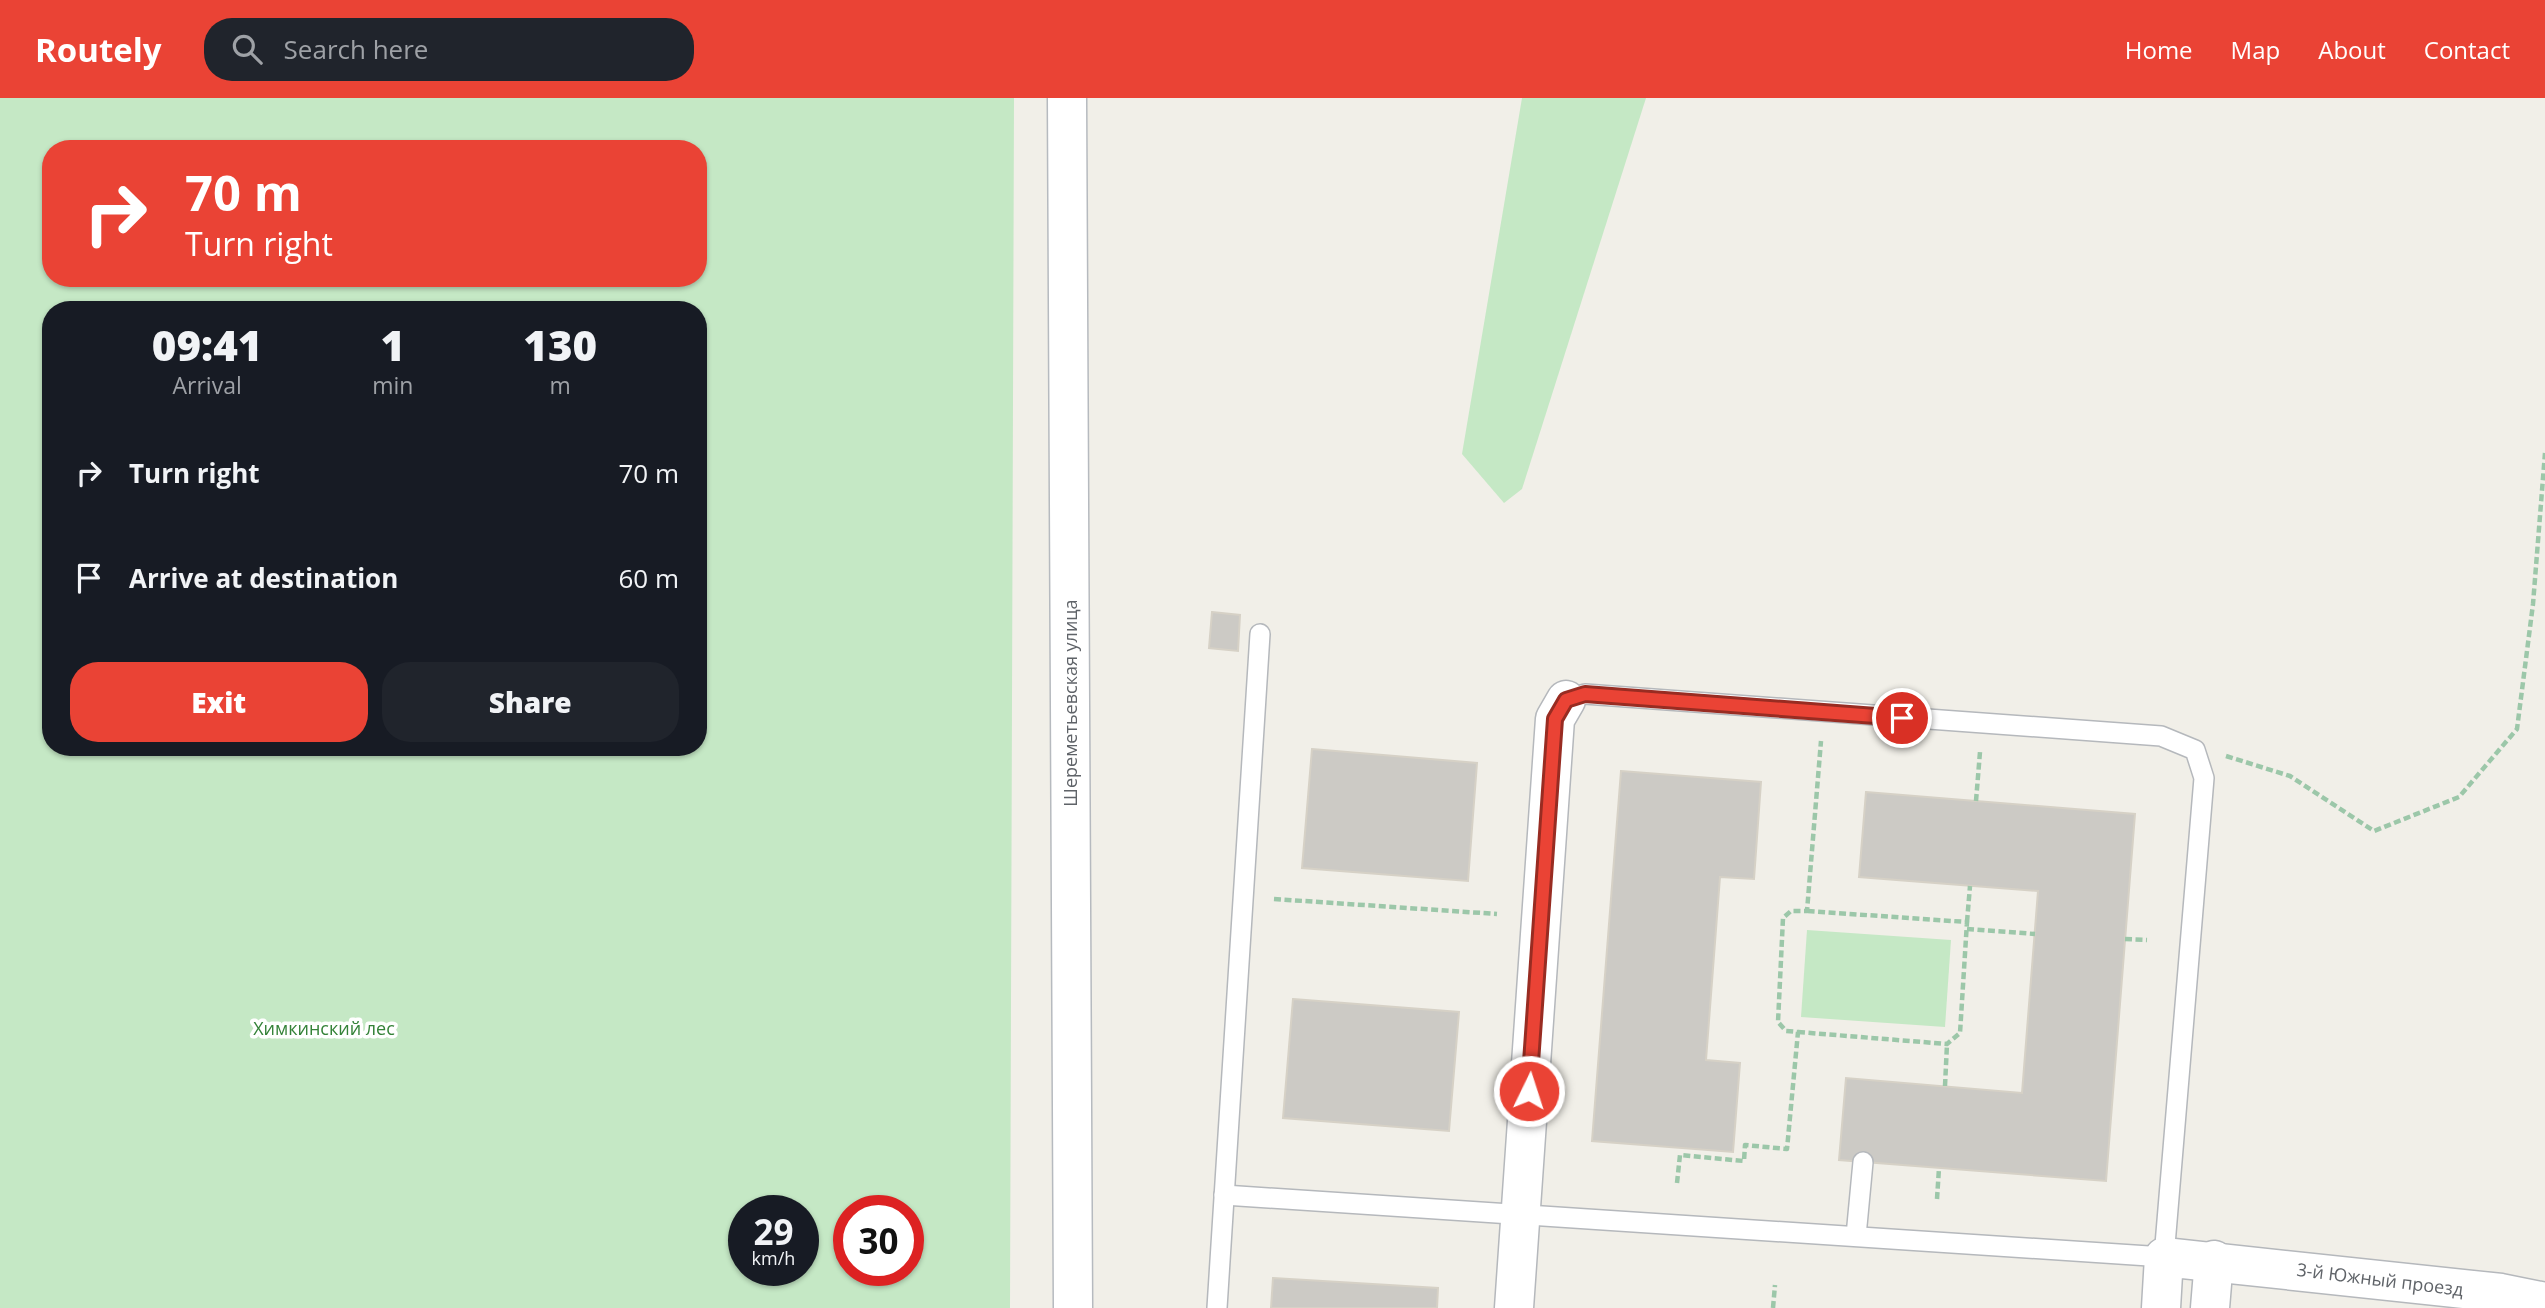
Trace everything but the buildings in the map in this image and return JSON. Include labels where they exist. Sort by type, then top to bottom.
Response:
[{"type":"main road","name":"Шереметьевская улица","points":[[1067,98],[1073,1308]]},
{"type":"main road","points":[[1514,1308],[1555,719],[1566,700]]},
{"type":"main road","points":[[2161,1308],[2164,1257]]},
{"type":"main road","name":"3-й Южный проезд","points":[[2164,1257],[2214,1260],[2501,1301],[2545,1303]]},
{"type":"main road","points":[[2210,1308],[2214,1260]]},
{"type":"lane","points":[[1217,1308],[1261,634]]},
{"type":"lane","points":[[1224,1195],[2164,1257],[2204,778],[2195,750],[2161,736],[1585,694],[1566,700]]},
{"type":"lane","points":[[1856,1236],[1863,1162]]},
{"type":"path","points":[[2195,750],[2222,755],[2290,776],[2374,831],[2459,797],[2517,729],[2533,604],[2545,453]]},
{"type":"path","points":[[1807,911],[1823,712]]},
{"type":"path","points":[[1976,801],[1982,723]]},
{"type":"path","points":[[1967,922],[1791,911],[1783,918],[1777,1022],[1786,1031],[1947,1044],[1960,1033],[1970,886]]},
{"type":"path","points":[[1274,899],[1497,914]]},
{"type":"path","points":[[1967,929],[2035,933]]},
{"type":"path","points":[[2125,939],[2147,940]]},
{"type":"path","points":[[1677,1183],[1680,1154],[1744,1161],[1745,1145],[1787,1149],[1798,1032]]},
{"type":"path","points":[[1945,1086],[1947,1044]]},
{"type":"path","points":[[1937,1199],[1939,1168]]},
{"type":"path","points":[[1773,1308],[1775,1285]]},
{"type":"green space","name":"Химкинский лес","points":[[0,98],[1014,98],[1010,1308],[0,1308]]},
{"type":"green space","points":[[1522,98],[1646,98],[1522,489],[1504,503],[1462,454]]},
{"type":"green space","points":[[1807,930],[1951,940],[1945,1027],[1801,1017]]},
{"type":"route","points":[[1529,1091],[1555,719],[1566,700],[1585,694],[1902,718]]}]
